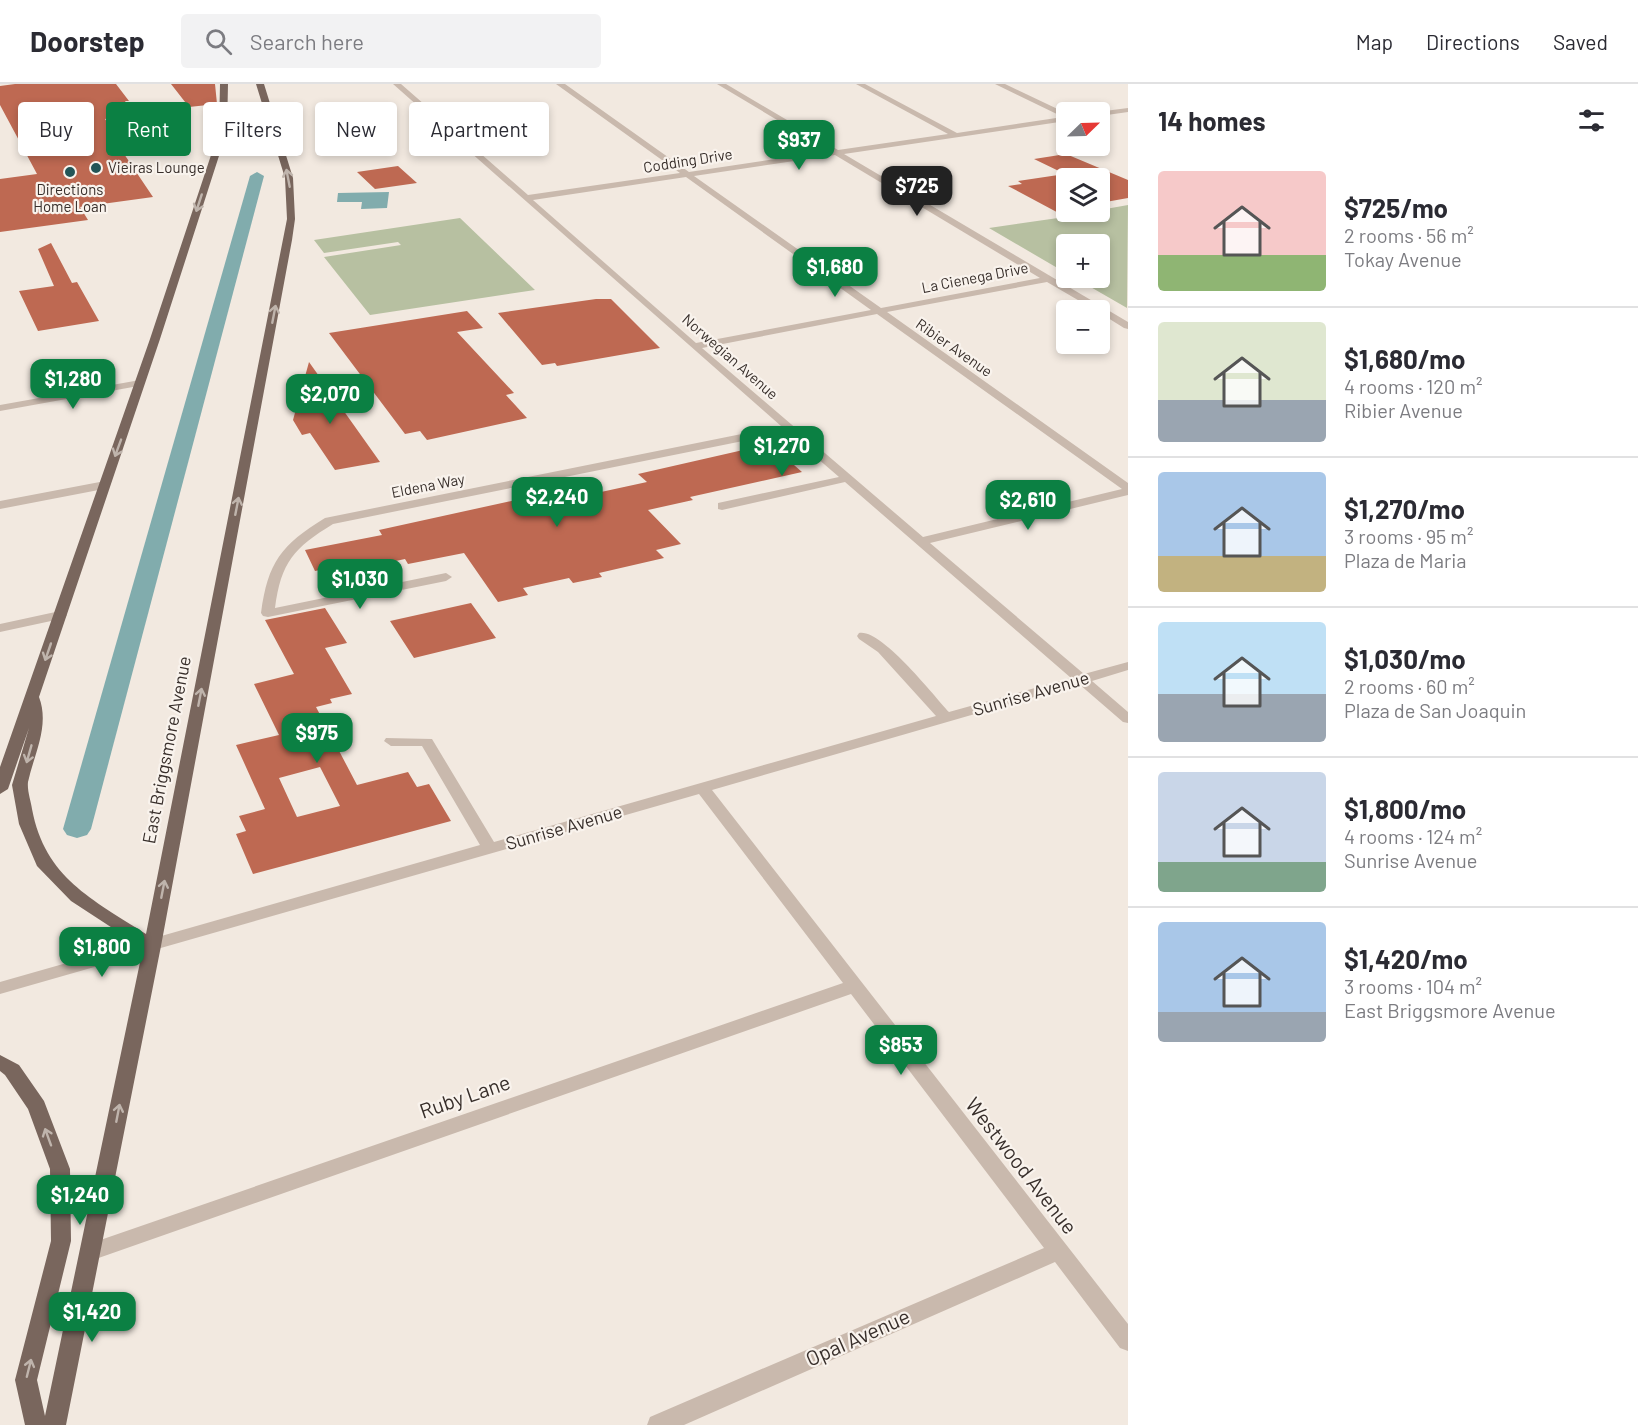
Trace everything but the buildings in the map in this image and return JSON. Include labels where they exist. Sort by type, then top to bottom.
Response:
[{"type":"main road","points":[[1,784],[140,383],[222,130],[224,84]]},
{"type":"main road","name":"East Briggsmore Avenue","points":[[55,1425],[152,946],[291,219],[289,178],[260,84]]},
{"type":"main road","points":[[32,696],[36,727],[20,785],[27,824],[45,866],[77,897],[152,946]]},
{"type":"main road","points":[[0,1062],[12,1070],[37,1106],[60,1169],[61,1241],[26,1380],[36,1425]]},
{"type":"street","name":"Norwegian Avenue","points":[[397,84],[694,346],[1128,719]]},
{"type":"street","name":"Ribier Avenue","points":[[560,84],[1128,490]]},
{"type":"street","points":[[721,84],[1128,326]]},
{"type":"street","points":[[860,84],[956,135]]},
{"type":"street","points":[[999,84],[1056,112]]},
{"type":"street","points":[[1110,113],[1128,110]]},
{"type":"street","name":"Codding Drive","points":[[528,198],[1056,119]]},
{"type":"street","name":"La Cienega Drive","points":[[694,346],[1048,279]]},
{"type":"street","points":[[0,408],[140,383]]},
{"type":"street","name":"Eldena Way","points":[[446,577],[268,613],[275,568],[286,552],[303,536],[329,521],[789,428]]},
{"type":"street","points":[[722,506],[848,478]]},
{"type":"street","points":[[0,505],[105,485]]},
{"type":"street","points":[[921,541],[1128,490]]},
{"type":"street","points":[[0,628],[60,615]]},
{"type":"street","points":[[864,636],[883,650],[946,718]]},
{"type":"street","name":"Sunrise Avenue","points":[[0,988],[1128,666]]},
{"type":"street","points":[[391,741],[427,742],[490,849]]},
{"type":"street","name":"Westwood Avenue","points":[[704,788],[1128,1341]]},
{"type":"street","name":"Ruby Lane","points":[[90,1252],[855,986]]},
{"type":"street","name":"Opal Avenue","points":[[658,1425],[1058,1251]]},
{"type":"green space","points":[[1128,205],[1127,308],[1092,288],[1110,288],[1110,234],[1056,234],[1056,267],[989,228],[1056,218],[1056,222],[1110,222],[1110,208]]},
{"type":"green space","points":[[460,218],[535,290],[370,315],[324,257],[401,245],[398,242],[324,253],[314,240]]},
{"type":"water","points":[[389,192],[387,208],[361,209],[362,202],[337,202],[338,193]]},
{"type":"waterway","points":[[77,829],[257,176]]},
{"type":"place","name":"Vieiras Lounge","points":[[96,168]]},
{"type":"place","name":"Directions Home Loan","points":[[70,172]]}]
